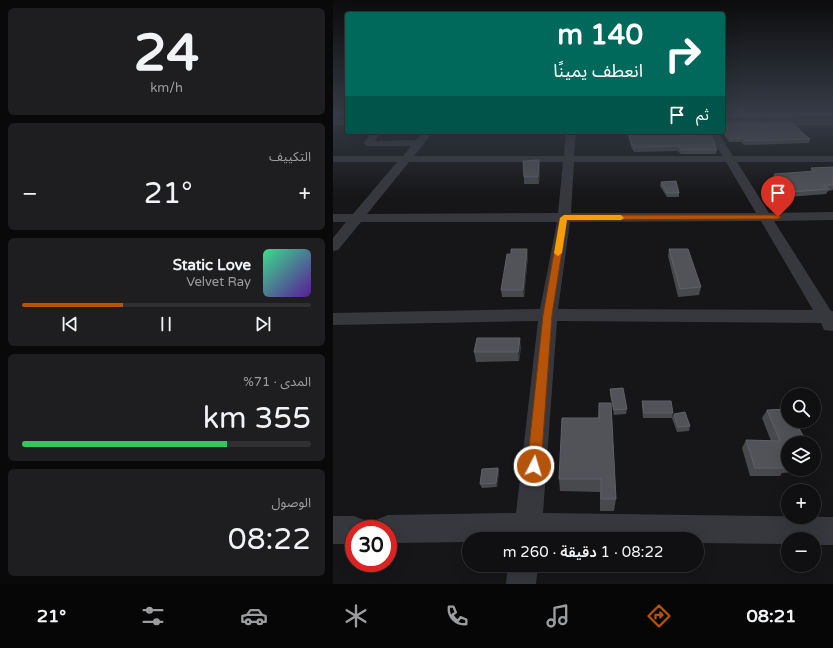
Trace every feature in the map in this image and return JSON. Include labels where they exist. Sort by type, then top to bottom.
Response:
[{"type":"street","points":[[369,142],[371,144],[419,143]]},
{"type":"street","points":[[528,532],[548,315],[564,218],[570,142]]},
{"type":"street","points":[[719,142],[764,217],[831,321]]},
{"type":"street","points":[[333,247],[419,143]]},
{"type":"street","points":[[333,159],[833,160]]},
{"type":"street","points":[[333,218],[833,216]]},
{"type":"street","points":[[333,319],[548,315],[831,321]]},
{"type":"street","points":[[397,529],[493,532]]},
{"type":"street","points":[[333,530],[345,530]]},
{"type":"street","points":[[680,532],[833,531]]},
{"type":"street","points":[[521,584],[522,572]]},
{"type":"building","points":[[631,142],[714,142],[717,150],[681,150],[679,146],[634,147]]},
{"type":"building","points":[[539,160],[538,177],[524,177],[523,161]]},
{"type":"building","points":[[833,167],[833,185],[824,185],[829,189],[790,192],[774,174],[815,171],[811,168]]},
{"type":"building","points":[[676,181],[679,193],[667,193],[661,182]]},
{"type":"building","points":[[511,249],[527,249],[523,290],[501,290],[507,254],[511,254]]},
{"type":"building","points":[[669,249],[688,249],[701,287],[680,289]]},
{"type":"building","points":[[477,338],[520,338],[518,352],[474,352]]},
{"type":"building","points":[[623,388],[627,409],[614,410],[610,389]]},
{"type":"building","points":[[642,401],[671,401],[673,413],[644,413]]},
{"type":"building","points":[[599,403],[611,403],[616,499],[601,499],[601,479],[559,479],[562,418],[599,418]]},
{"type":"building","points":[[781,409],[781,428],[799,428],[803,436],[781,436],[781,468],[755,468],[746,440],[780,441],[767,410]]},
{"type":"building","points":[[685,412],[690,426],[678,427],[674,414]]},
{"type":"building","points":[[498,468],[496,483],[480,484],[482,469]]},
{"type":"slow traffic","points":[[558,253],[564,218],[621,218]]},
{"type":"route","points":[[534,466],[548,315],[564,218],[778,217]]}]
